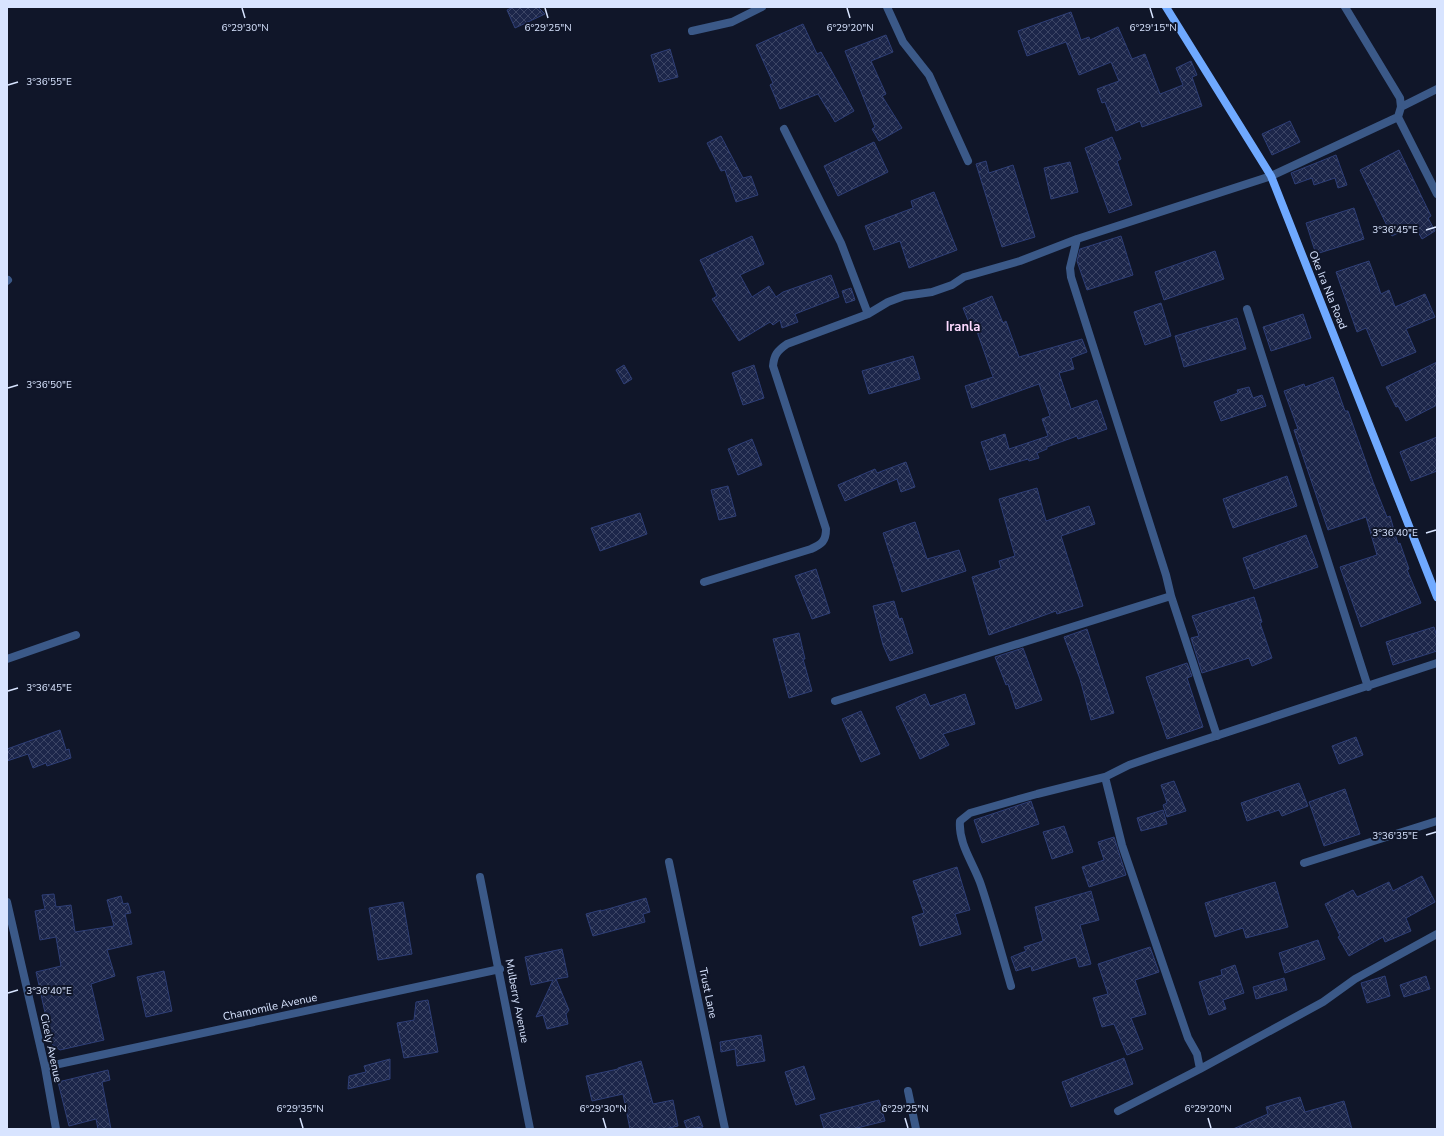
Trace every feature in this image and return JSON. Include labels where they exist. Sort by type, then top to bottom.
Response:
[{"type":"street","points":[[692,31],[732,22],[762,7]]},
{"type":"street","points":[[887,7],[903,42],[929,75],[968,161]]},
{"type":"street","name":"Oke Ira Nla Road","points":[[1166,7],[1271,176],[1437,598]]},
{"type":"street","points":[[1345,7],[1400,98],[1401,107],[1398,117],[1437,194]]},
{"type":"street","points":[[1401,107],[1437,89]]},
{"type":"street","points":[[704,582],[822,544],[826,538],[826,529],[772,366],[774,356],[787,344],[868,314],[888,302],[904,296],[932,292],[952,285],[964,277],[1020,260],[1077,239],[1271,176],[1398,117]]},
{"type":"street","points":[[784,129],[840,243],[868,314]]},
{"type":"street","points":[[1077,239],[1070,268],[1071,277],[1166,576],[1170,596],[1217,736]]},
{"type":"street","points":[[1247,309],[1368,688]]},
{"type":"street","points":[[835,701],[1170,596]]},
{"type":"street","points":[[7,659],[76,635]]},
{"type":"street","points":[[1011,986],[980,884],[959,830],[960,821],[970,813],[1105,777],[1129,765],[1368,688],[1437,663]]},
{"type":"street","points":[[1105,777],[1122,845],[1147,914],[1188,1038],[1197,1054],[1200,1069]]},
{"type":"street","points":[[1304,863],[1437,821]]},
{"type":"street","name":"Trust Lane","points":[[669,862],[725,1129]]},
{"type":"street","name":"Mulberry Avenue","points":[[480,877],[500,969],[530,1129]]},
{"type":"street","name":"Cicely Avenue","points":[[7,902],[45,1067],[56,1129]]},
{"type":"street","points":[[1118,1111],[1200,1069],[1323,1002],[1355,979],[1437,934]]},
{"type":"street","name":"Chamomile Avenue","points":[[45,1067],[500,969]]},
{"type":"street","points":[[908,1091],[916,1129]]},
{"type":"building","points":[[513,7],[538,7],[545,14],[515,28],[507,10]]},
{"type":"building","points":[[1071,12],[1081,40],[1089,37],[1090,40],[1118,27],[1132,59],[1145,54],[1160,94],[1183,85],[1176,68],[1191,61],[1197,75],[1192,77],[1202,106],[1142,127],[1140,121],[1116,131],[1105,102],[1102,103],[1097,89],[1119,81],[1111,62],[1079,75],[1066,42],[1027,56],[1018,31]]},
{"type":"building","points":[[803,24],[817,54],[821,52],[854,111],[835,122],[818,94],[780,109],[770,85],[773,83],[756,45]]},
{"type":"building","points":[[886,35],[893,52],[871,61],[886,94],[882,96],[902,128],[879,141],[872,129],[875,127],[845,51]]},
{"type":"building","points":[[670,49],[678,77],[659,82],[651,55]]},
{"type":"building","points":[[1290,121],[1300,142],[1272,155],[1262,134]]},
{"type":"building","points":[[721,136],[743,178],[751,176],[758,195],[736,202],[725,170],[721,171],[707,143]]},
{"type":"building","points":[[1112,137],[1121,159],[1117,161],[1132,205],[1109,213],[1085,148]]},
{"type":"building","points":[[874,142],[888,172],[838,196],[824,166]]},
{"type":"building","points":[[1399,150],[1431,216],[1428,218],[1435,231],[1422,239],[1414,225],[1392,236],[1360,170]]},
{"type":"building","points":[[1336,155],[1347,185],[1338,188],[1335,178],[1314,185],[1312,178],[1295,184],[1291,173]]},
{"type":"building","points":[[986,161],[989,173],[1013,165],[1035,237],[1002,247],[976,164]]},
{"type":"building","points":[[1070,162],[1078,192],[1051,199],[1044,168]]},
{"type":"building","points":[[934,192],[957,250],[909,268],[900,241],[874,250],[865,226],[913,208],[911,201]]},
{"type":"building","points":[[1354,208],[1364,239],[1316,254],[1306,223]]},
{"type":"building","points":[[752,236],[764,264],[740,275],[752,297],[769,286],[776,297],[783,292],[831,275],[839,297],[795,314],[798,322],[782,328],[780,320],[773,325],[770,322],[739,341],[712,299],[717,296],[700,260]]},
{"type":"building","points":[[1121,236],[1133,275],[1087,290],[1077,261],[1080,249]]},
{"type":"building","points":[[1215,251],[1224,279],[1164,300],[1155,272]]},
{"type":"building","points":[[1369,261],[1381,294],[1389,290],[1395,307],[1425,294],[1435,317],[1406,329],[1416,352],[1382,366],[1366,328],[1357,332],[1336,272]]},
{"type":"building","points":[[851,288],[855,300],[846,303],[842,291]]},
{"type":"building","points":[[992,296],[1003,323],[1006,321],[1019,357],[1082,339],[1087,352],[1071,358],[1074,369],[1059,373],[1071,409],[1097,400],[1107,429],[1078,439],[1077,436],[1047,447],[1047,449],[1037,453],[1039,458],[1029,461],[1028,459],[990,470],[981,442],[1005,434],[1009,449],[1048,436],[1042,419],[1050,416],[1039,384],[972,408],[965,386],[993,377],[974,323],[970,325],[963,308]]},
{"type":"building","points":[[1161,303],[1171,336],[1145,345],[1134,312]]},
{"type":"building","points":[[1303,314],[1311,338],[1271,351],[1263,327]]},
{"type":"building","points":[[1237,318],[1246,349],[1184,367],[1175,336]]},
{"type":"building","points":[[913,356],[920,379],[869,394],[862,371]]},
{"type":"building","points":[[1437,362],[1437,405],[1406,421],[1398,406],[1396,407],[1386,387]]},
{"type":"building","points":[[624,365],[632,379],[624,384],[616,370]]},
{"type":"building","points":[[754,365],[764,398],[743,405],[732,373]]},
{"type":"building","points":[[1333,377],[1345,411],[1348,411],[1387,517],[1390,516],[1398,544],[1400,543],[1409,569],[1407,570],[1421,603],[1361,627],[1340,567],[1377,555],[1366,517],[1328,530],[1294,430],[1298,429],[1284,391],[1304,384],[1305,387]]},
{"type":"building","points":[[1249,387],[1253,398],[1262,395],[1266,406],[1221,421],[1214,402],[1238,393],[1237,390]]},
{"type":"building","points":[[1437,437],[1437,471],[1411,481],[1400,452]]},
{"type":"building","points":[[752,439],[762,465],[738,475],[728,449]]},
{"type":"building","points":[[906,462],[915,487],[901,492],[897,479],[845,501],[838,485],[875,469],[877,473]]},
{"type":"building","points":[[1287,476],[1297,506],[1233,528],[1223,499]]},
{"type":"building","points":[[728,486],[736,516],[719,520],[711,490]]},
{"type":"building","points":[[1037,488],[1046,521],[1089,506],[1095,524],[1061,536],[1083,606],[1057,614],[1056,611],[989,635],[972,577],[1001,568],[999,561],[1015,556],[999,499]]},
{"type":"building","points":[[640,513],[647,534],[600,551],[591,528]]},
{"type":"building","points":[[915,522],[927,559],[959,550],[966,571],[902,592],[883,533]]},
{"type":"building","points":[[1306,535],[1318,567],[1254,589],[1243,558]]},
{"type":"building","points":[[816,569],[830,613],[812,619],[795,576]]},
{"type":"building","points":[[1254,597],[1262,622],[1260,623],[1272,658],[1252,666],[1249,658],[1202,673],[1191,638],[1199,636],[1192,616]]},
{"type":"building","points":[[894,601],[899,619],[902,618],[913,653],[890,661],[883,645],[873,606]]},
{"type":"building","points":[[1434,627],[1437,637],[1437,651],[1393,665],[1386,642]]},
{"type":"building","points":[[1087,629],[1114,713],[1091,720],[1080,679],[1064,637]]},
{"type":"building","points":[[799,633],[805,659],[803,659],[812,691],[789,698],[773,639]]},
{"type":"building","points":[[1023,648],[1042,700],[1016,709],[1008,684],[1006,685],[995,657]]},
{"type":"building","points":[[1187,663],[1192,676],[1187,678],[1203,727],[1167,739],[1146,677]]},
{"type":"building","points":[[925,694],[930,706],[965,694],[975,724],[943,734],[949,745],[920,759],[896,707]]},
{"type":"building","points":[[861,711],[880,754],[861,762],[842,719]]},
{"type":"building","points":[[60,730],[66,750],[69,749],[71,758],[47,766],[46,763],[33,768],[28,754],[7,761],[7,749]]},
{"type":"building","points":[[1356,737],[1363,755],[1339,764],[1332,746]]},
{"type":"building","points":[[1174,781],[1186,811],[1167,817],[1163,805],[1167,803],[1161,785]]},
{"type":"building","points":[[1299,783],[1308,806],[1282,816],[1279,810],[1247,821],[1241,803]]},
{"type":"building","points":[[1345,789],[1360,834],[1324,846],[1309,802]]},
{"type":"building","points":[[1031,801],[1039,824],[982,843],[974,820]]},
{"type":"building","points":[[1163,810],[1167,824],[1141,831],[1137,818]]},
{"type":"building","points":[[1064,826],[1073,852],[1052,859],[1043,832]]},
{"type":"building","points":[[1114,837],[1126,875],[1089,887],[1082,867],[1104,860],[1098,842]]},
{"type":"building","points":[[957,867],[970,910],[955,914],[961,934],[920,946],[912,917],[924,913],[913,881]]},
{"type":"building","points":[[1422,876],[1435,902],[1406,918],[1411,931],[1385,942],[1383,937],[1349,956],[1338,937],[1340,936],[1325,904],[1353,890],[1357,897],[1389,882],[1393,891]]},
{"type":"building","points":[[1275,882],[1288,927],[1246,938],[1243,928],[1215,937],[1205,903]]},
{"type":"building","points":[[1091,891],[1099,920],[1080,925],[1091,964],[1079,967],[1076,957],[1032,971],[1031,966],[1016,971],[1011,957],[1026,951],[1024,947],[1043,941],[1035,907]]},
{"type":"building","points":[[54,894],[56,907],[71,905],[75,932],[114,926],[107,900],[121,896],[123,904],[128,903],[131,913],[125,914],[132,944],[107,950],[115,976],[91,984],[104,1040],[60,1050],[52,1044],[36,972],[61,966],[56,937],[40,940],[35,911],[45,909],[42,895]]},
{"type":"building","points":[[646,898],[650,912],[643,914],[645,922],[593,936],[586,914]]},
{"type":"building","points":[[403,902],[412,954],[378,960],[369,908]]},
{"type":"building","points":[[1318,940],[1325,959],[1285,973],[1279,953]]},
{"type":"building","points":[[1150,947],[1159,972],[1135,980],[1146,1014],[1131,1018],[1143,1049],[1127,1055],[1114,1024],[1102,1027],[1093,998],[1108,994],[1098,964]]},
{"type":"building","points":[[562,949],[568,977],[556,979],[569,1010],[566,1014],[568,1024],[547,1029],[543,1015],[536,1017],[553,980],[531,985],[525,957]]},
{"type":"building","points":[[1235,965],[1244,993],[1223,1000],[1226,1009],[1209,1015],[1199,982],[1222,975],[1221,970]]},
{"type":"building","points":[[164,971],[172,1011],[146,1017],[137,977]]},
{"type":"building","points":[[1385,976],[1390,996],[1367,1003],[1361,983]]},
{"type":"building","points":[[1426,976],[1430,989],[1404,997],[1400,985]]},
{"type":"building","points":[[1284,978],[1287,990],[1256,999],[1253,987]]},
{"type":"building","points":[[428,1000],[438,1052],[404,1058],[397,1023],[414,1020],[416,1002]]},
{"type":"building","points":[[761,1035],[765,1061],[737,1066],[735,1049],[721,1052],[720,1042]]},
{"type":"building","points":[[1124,1058],[1133,1084],[1071,1107],[1062,1082]]},
{"type":"building","points":[[390,1059],[390,1079],[348,1089],[349,1076],[366,1072],[364,1066]]},
{"type":"building","points":[[641,1061],[653,1104],[673,1100],[678,1126],[665,1129],[630,1129],[623,1094],[592,1101],[586,1076],[618,1069]]},
{"type":"building","points":[[804,1066],[815,1099],[796,1105],[785,1072]]},
{"type":"building","points":[[108,1070],[110,1080],[102,1082],[111,1129],[98,1129],[96,1119],[69,1126],[58,1082]]},
{"type":"building","points":[[1300,1097],[1305,1112],[1344,1101],[1352,1129],[1233,1129],[1268,1114],[1266,1107]]},
{"type":"building","points":[[879,1100],[885,1121],[853,1129],[824,1129],[820,1115]]},
{"type":"building","points":[[699,1116],[703,1127],[687,1129],[684,1121]]},
{"type":"district","name":"Iranla","points":[[963,327]]}]
